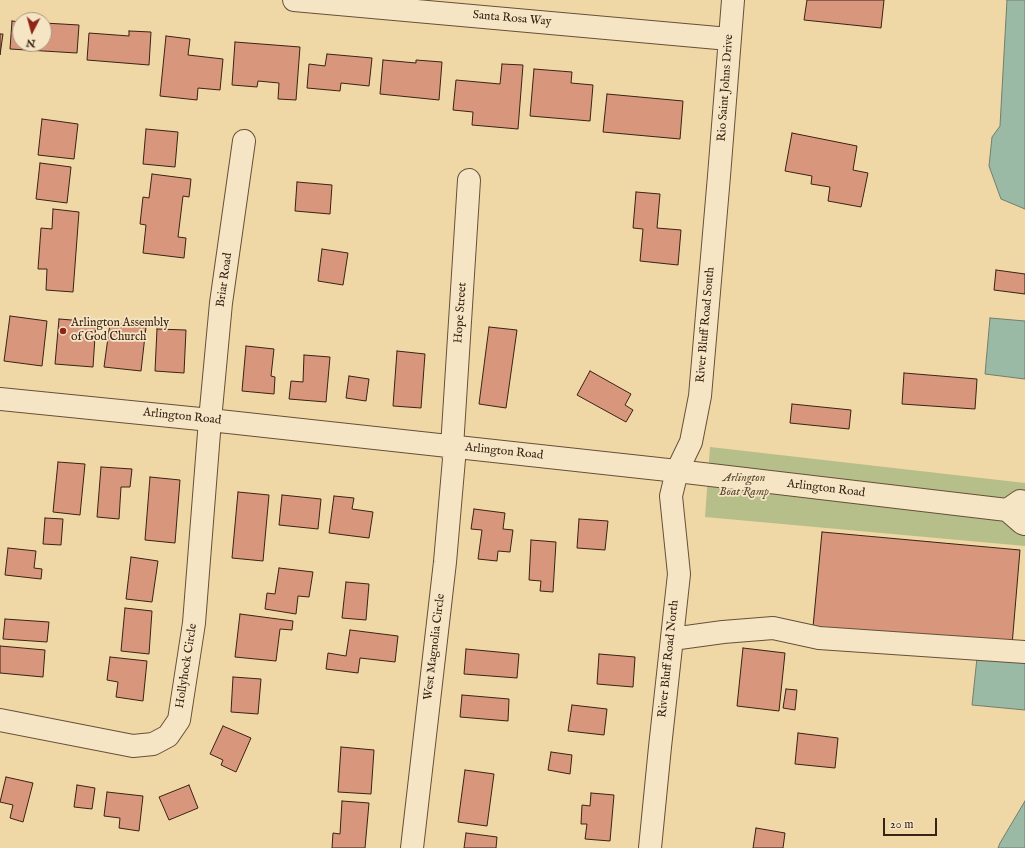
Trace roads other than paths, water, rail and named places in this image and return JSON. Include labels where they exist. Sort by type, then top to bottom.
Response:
[{"type":"street","name":"Santa Rosa Way","points":[[294,0],[487,9],[730,39]]},
{"type":"street","name":"Rio Saint Johns Drive","points":[[719,176],[733,0]]},
{"type":"street","name":"Briar Road","points":[[210,420],[221,303],[244,141]]},
{"type":"street","name":"River Bluff Road South","points":[[678,471],[691,442],[700,396],[719,176]]},
{"type":"street","name":"Hope Street","points":[[452,446],[469,180]]},
{"type":"street","name":"Arlington Road","points":[[0,399],[1016,506]]},
{"type":"street","name":"Hollyhock Circle","points":[[0,720],[133,746],[153,744],[168,736],[179,720],[194,623],[210,420]]},
{"type":"street","name":"West Magnolia Circle","points":[[412,848],[445,562],[454,459],[452,446]]},
{"type":"street","name":"River Bluff Road North","points":[[650,848],[678,574],[671,496],[678,471]]},
{"type":"street","points":[[1016,506],[1022,523],[1025,524]]},
{"type":"street","points":[[672,639],[773,628],[819,638],[1025,652]]},
{"type":"place","name":"Arlington Assembly of God Church","points":[[63,331]]},
{"type":"park label","name":"Arlington Boat Ramp","points":[[744,486]]}]
